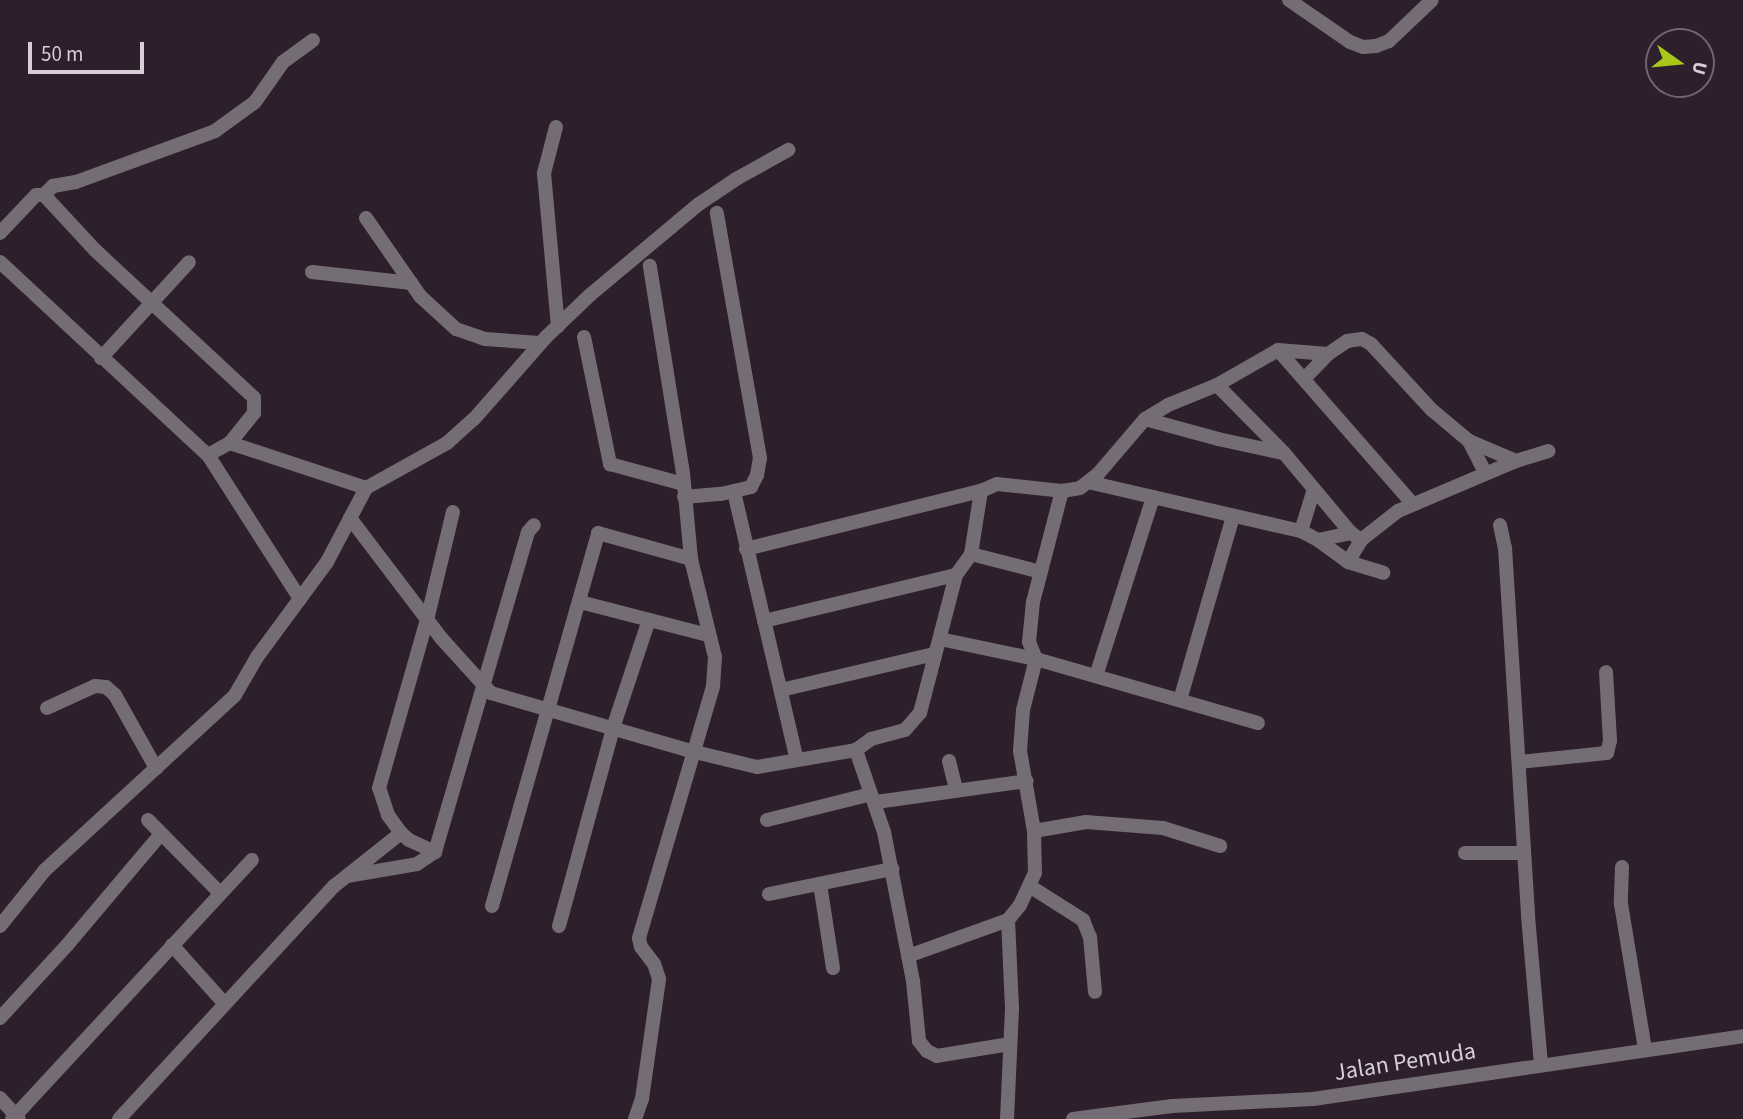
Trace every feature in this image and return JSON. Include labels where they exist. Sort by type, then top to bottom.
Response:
[{"type":"street","points":[[1289,0],[1329,29],[1363,47],[1376,46],[1389,40],[1432,0]]},
{"type":"street","points":[[0,233],[36,195],[44,195],[53,186],[76,181],[215,131],[255,102],[283,62],[313,40]]},
{"type":"street","points":[[556,127],[544,173],[558,326]]},
{"type":"street","points":[[0,926],[45,870],[235,695],[257,657],[327,562],[366,488],[447,443],[474,419],[540,343],[590,295],[699,204],[736,178],[788,150]]},
{"type":"street","points":[[44,195],[95,250],[256,401],[254,413],[230,443],[208,455]]},
{"type":"street","points":[[584,337],[610,464],[684,490],[734,492],[751,487],[757,475],[760,458],[717,213]]},
{"type":"street","points":[[366,218],[411,283],[456,330],[485,339],[540,343]]},
{"type":"street","points":[[0,262],[208,455],[300,599]]},
{"type":"street","points":[[101,358],[151,300],[189,262]]},
{"type":"street","points":[[635,1119],[642,1099],[659,979],[654,964],[641,947],[639,937],[691,751],[713,686],[715,657],[691,559],[684,490],[650,266]]},
{"type":"street","points":[[312,272],[411,283]]},
{"type":"street","points":[[1305,378],[1328,354],[1347,341],[1362,339],[1371,344],[1432,411],[1469,441],[1516,461]]},
{"type":"street","points":[[746,550],[981,491],[997,484],[1062,491],[1080,488],[1144,419],[1168,405],[1217,385],[1278,350],[1328,354]]},
{"type":"street","points":[[1278,350],[1413,504]]},
{"type":"street","points":[[1217,385],[1284,453],[1356,536]]},
{"type":"street","points":[[1144,419],[1284,453]]},
{"type":"street","points":[[1469,441],[1485,472]]},
{"type":"street","points":[[230,443],[366,488]]},
{"type":"street","points":[[1318,540],[1356,536],[1398,511],[1485,472],[1549,451]]},
{"type":"street","points":[[1088,482],[1301,531],[1348,562],[1383,573]]},
{"type":"street","points":[[1301,531],[1314,489]]},
{"type":"street","points":[[350,517],[428,620],[491,693],[691,751],[757,767],[856,750],[872,739],[905,730],[915,722],[920,713],[956,575],[971,554],[981,491]]},
{"type":"street","points":[[908,956],[1008,920],[1031,887],[1035,873],[1034,831],[1020,751],[1023,710],[1036,659],[1029,642],[1033,602],[1062,491]]},
{"type":"street","points":[[734,492],[797,760]]},
{"type":"street","points":[[1096,676],[1153,497]]},
{"type":"street","points":[[435,852],[401,833],[388,815],[379,788],[428,620],[453,512]]},
{"type":"street","points":[[1180,700],[1233,516]]},
{"type":"street","points":[[347,876],[417,864],[435,852],[528,532],[534,525]]},
{"type":"street","points":[[1500,525],[1505,548],[1524,853],[1541,1064]]},
{"type":"street","points":[[492,906],[598,533],[691,559]]},
{"type":"street","points":[[1348,562],[1356,536]]},
{"type":"street","points":[[971,554],[1041,572]]},
{"type":"street","points":[[764,621],[956,575]]},
{"type":"street","points":[[580,602],[708,635]]},
{"type":"street","points":[[559,926],[613,728],[649,620]]},
{"type":"street","points":[[940,639],[1036,659],[1258,723]]},
{"type":"street","points":[[781,690],[935,654]]},
{"type":"street","points":[[1520,762],[1607,753],[1610,741],[1606,672]]},
{"type":"street","points":[[47,708],[95,686],[106,687],[115,695],[156,768]]},
{"type":"street","points":[[856,750],[874,798],[892,869],[908,956],[919,1041],[926,1051],[937,1056],[1010,1044]]},
{"type":"street","points":[[949,761],[956,790]]},
{"type":"street","points":[[767,820],[874,798],[1027,781]]},
{"type":"street","points":[[148,820],[220,893]]},
{"type":"street","points":[[1034,831],[1086,822],[1163,828],[1220,846]]},
{"type":"street","points":[[119,1119],[334,886],[401,833]]},
{"type":"street","points":[[0,1018],[68,944],[161,834]]},
{"type":"street","points":[[1465,853],[1524,853]]},
{"type":"street","points":[[0,1098],[15,1118],[252,860]]},
{"type":"street","points":[[1622,867],[1621,904],[1645,1049]]},
{"type":"street","points":[[769,894],[892,869]]},
{"type":"street","points":[[820,884],[832,968]]},
{"type":"street","points":[[1031,887],[1083,920],[1090,937],[1095,992]]},
{"type":"street","points":[[1007,1119],[1012,1008],[1008,920]]},
{"type":"street","points":[[172,945],[224,1003]]},
{"type":"street","name":"Jalan Pemuda","points":[[1073,1119],[1172,1106],[1313,1099],[1743,1036]]}]
